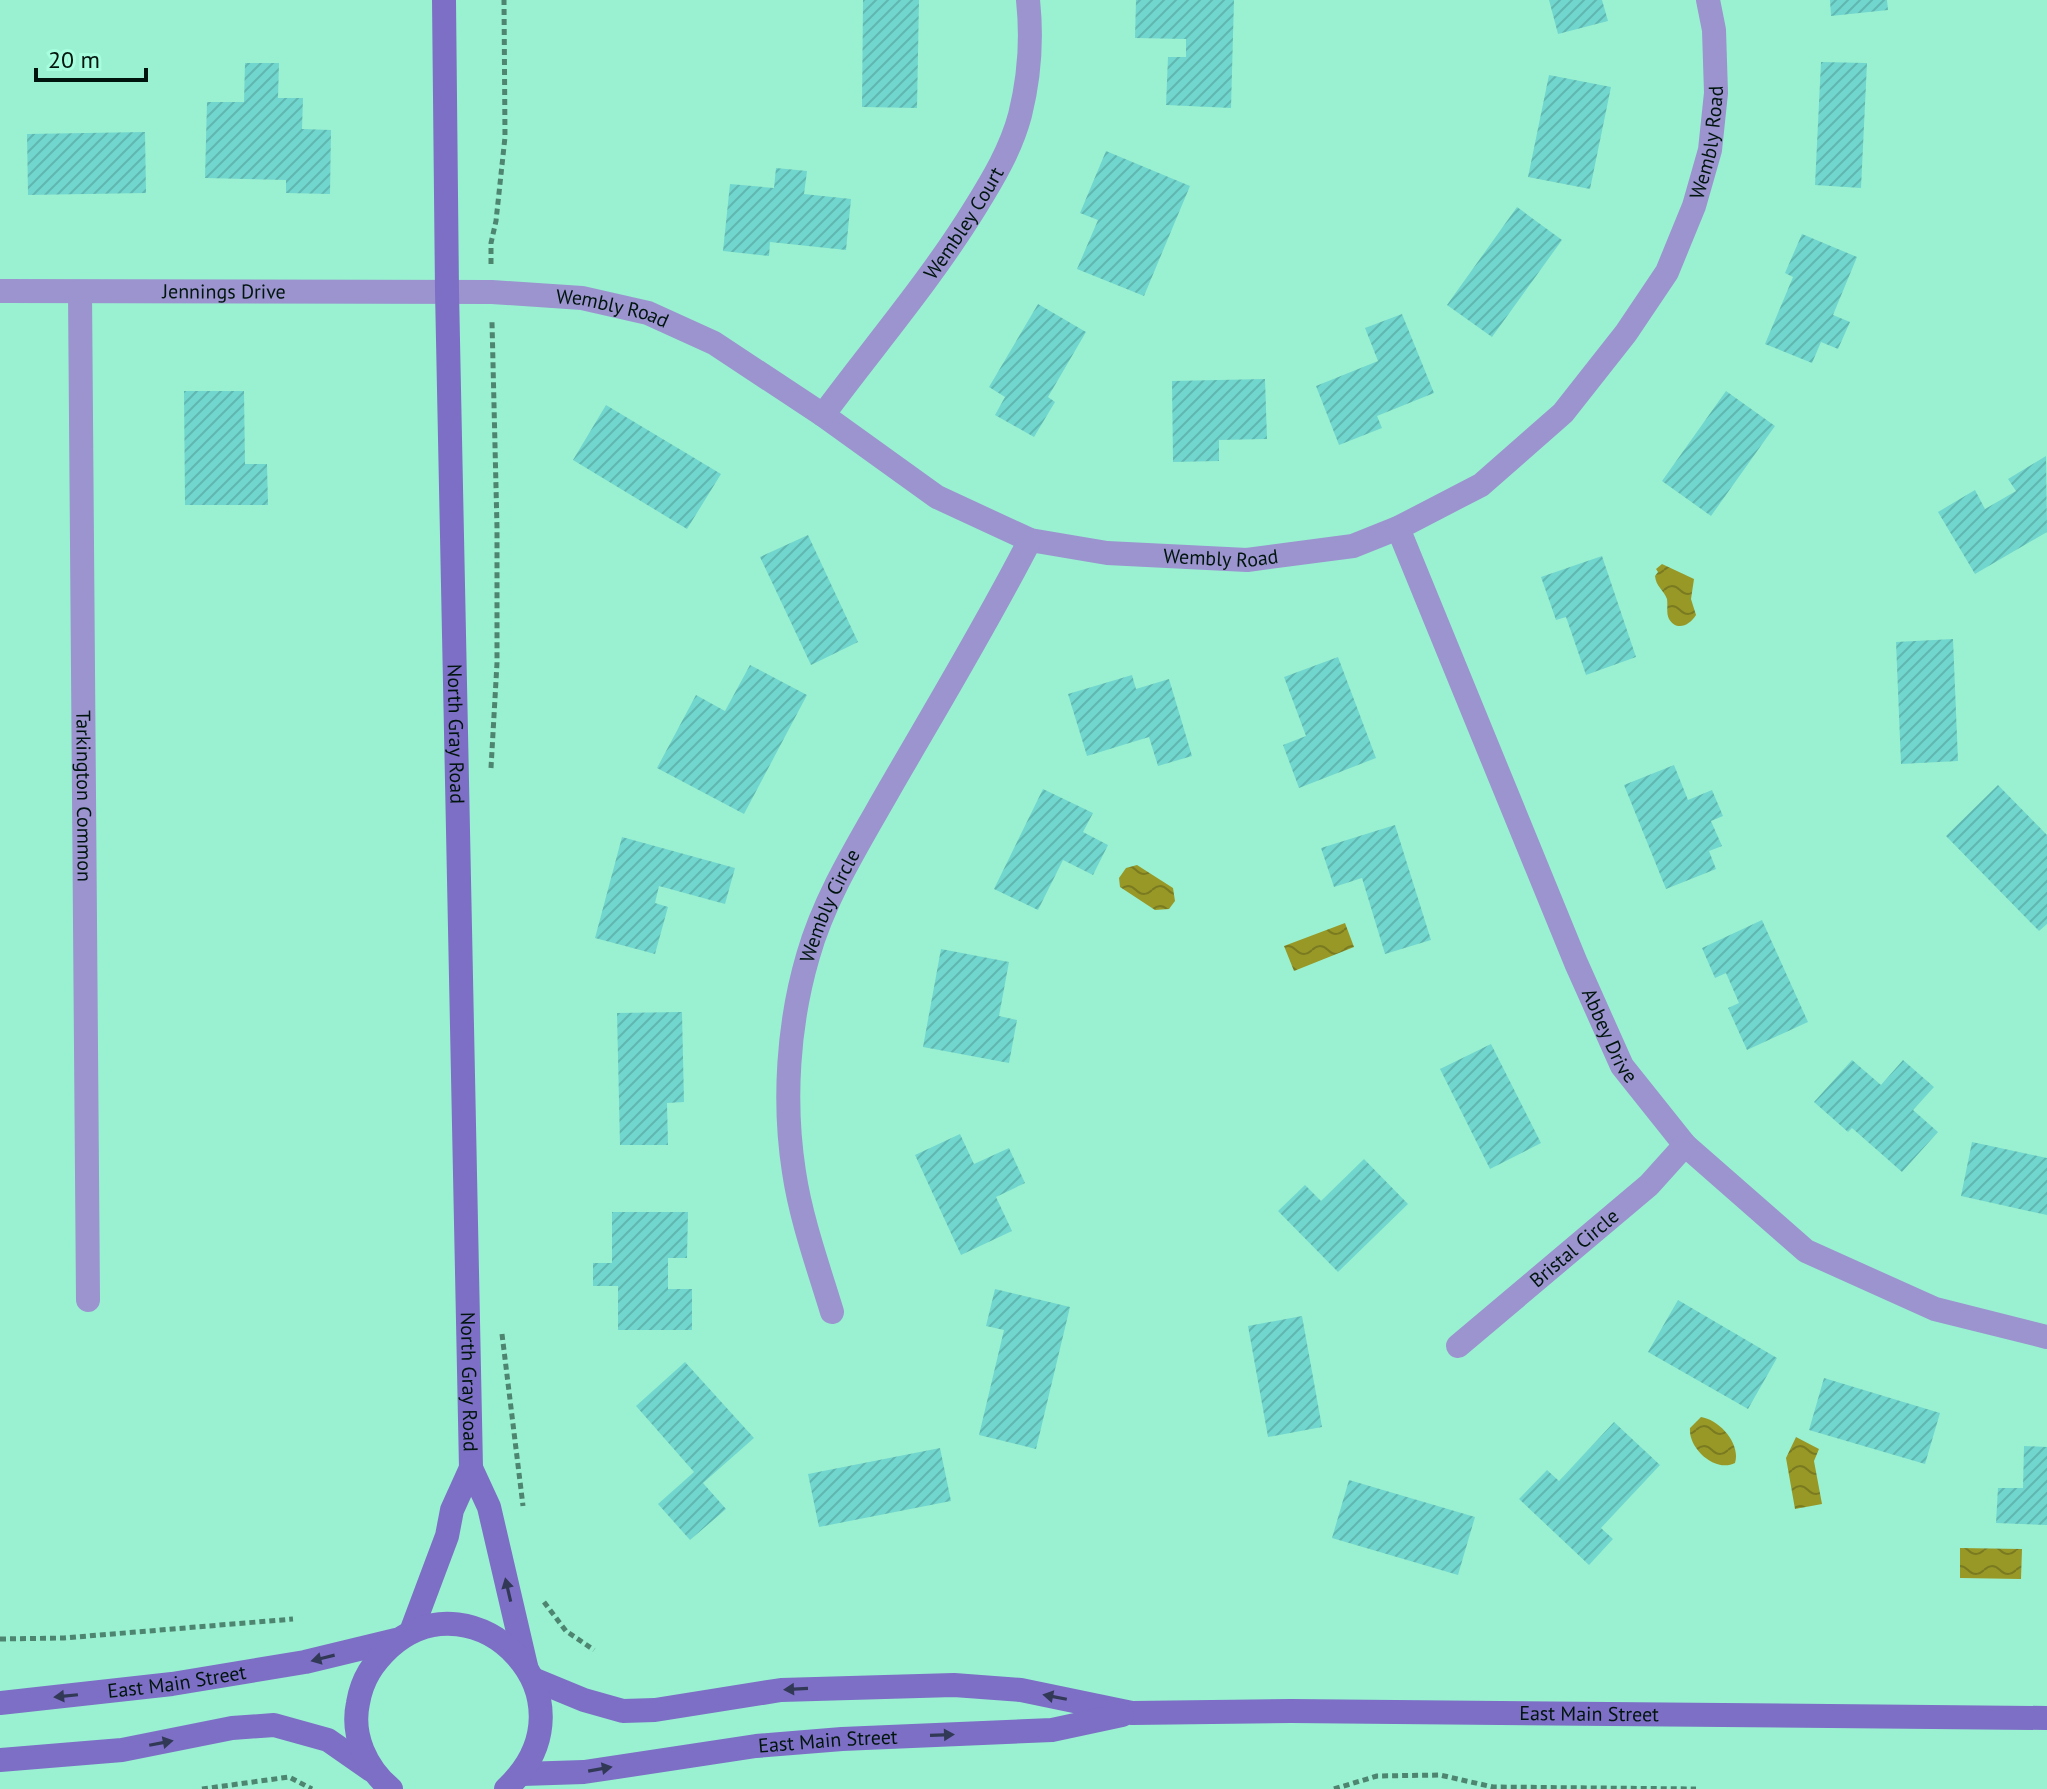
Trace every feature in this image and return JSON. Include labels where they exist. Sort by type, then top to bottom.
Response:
[{"type":"main road","name":"North Gray Road","points":[[444,0],[471,1468],[489,1507],[540,1702],[541,1727],[535,1751],[514,1781]]},
{"type":"main road","name":"North Gray Road","points":[[405,1636],[447,1536],[452,1510],[471,1468]]},
{"type":"main road","name":"East Main Street","points":[[0,1703],[172,1684],[305,1662],[443,1626],[475,1629],[504,1643],[530,1672],[584,1700],[623,1711],[655,1710],[781,1690],[954,1685],[1021,1690],[1132,1713]]},
{"type":"main road","points":[[382,1782],[360,1744],[356,1714],[361,1685],[376,1660],[405,1636]]},
{"type":"main road","name":"East Main Street","points":[[514,1781],[771,1745],[1052,1730],[1132,1713],[1307,1711],[2047,1718]]},
{"type":"main road","points":[[0,1760],[122,1750],[232,1728],[274,1725],[328,1740],[382,1782]]},
{"type":"street","name":"Wembley Court","points":[[823,415],[955,241],[1005,154],[1020,116],[1029,44],[1028,0]]},
{"type":"street","name":"Wembly Road","points":[[447,291],[582,298],[648,313],[714,343],[823,415],[937,497],[1030,540],[1107,553],[1247,560],[1353,546],[1398,528],[1481,485],[1563,413],[1626,333],[1667,272],[1694,206],[1710,150],[1716,93],[1714,30],[1708,0]]},
{"type":"street","name":"Jennings Drive","points":[[0,291],[447,291]]},
{"type":"street","name":"Tarkington Common","points":[[80,292],[88,1300]]},
{"type":"street","name":"Abbey Drive","points":[[1398,528],[1576,963],[1622,1066],[1685,1145],[1806,1251],[1935,1309],[2047,1337]]},
{"type":"street","name":"Wembly Circle","points":[[832,1312],[801,1204],[790,1133],[791,1050],[807,957],[821,916],[856,846],[1007,586],[1030,540]]},
{"type":"street","name":"Bristal Circle","points":[[1458,1346],[1649,1185],[1685,1145]]},
{"type":"path","points":[[491,784],[497,663],[497,558],[491,243],[505,137],[504,0]]},
{"type":"path","points":[[502,1326],[524,1513]]},
{"type":"path","points":[[543,1600],[566,1631],[594,1650]]},
{"type":"path","points":[[0,1639],[80,1637],[293,1619]]},
{"type":"path","points":[[1334,1789],[1377,1776],[1440,1775],[1493,1787],[1696,1789]]},
{"type":"path","points":[[202,1789],[289,1777],[312,1789]]},
{"type":"water","points":[[1662,564],[1694,579],[1691,599],[1696,615],[1683,626],[1672,623],[1668,617],[1667,599],[1655,576],[1658,572],[1656,569]]},
{"type":"water","points":[[1137,865],[1173,888],[1175,901],[1169,909],[1155,910],[1120,887],[1119,878],[1126,868]]},
{"type":"water","points":[[1345,923],[1354,947],[1294,971],[1284,946]]},
{"type":"water","points":[[1701,1417],[1715,1423],[1727,1434],[1735,1448],[1735,1463],[1719,1465],[1698,1450],[1690,1428]]},
{"type":"water","points":[[1796,1437],[1819,1449],[1814,1461],[1822,1504],[1795,1509],[1786,1458]]},
{"type":"water","points":[[1960,1548],[2022,1549],[2021,1579],[1960,1578]]},
{"type":"building","points":[[863,0],[919,0],[917,108],[862,107]]},
{"type":"building","points":[[1136,0],[1234,0],[1231,108],[1166,105],[1168,57],[1186,57],[1186,39],[1135,38]]},
{"type":"building","points":[[1549,0],[1602,0],[1608,21],[1558,34]]},
{"type":"building","points":[[1830,0],[1887,0],[1888,10],[1831,16]]},
{"type":"building","points":[[1821,62],[1867,63],[1861,188],[1815,185]]},
{"type":"building","points":[[245,63],[279,63],[278,98],[303,98],[302,129],[331,130],[330,194],[286,193],[286,180],[205,178],[207,102],[244,102]]},
{"type":"building","points":[[1549,75],[1611,87],[1590,189],[1528,177]]},
{"type":"building","points":[[145,132],[146,193],[28,195],[27,134]]},
{"type":"building","points":[[1106,151],[1190,186],[1144,296],[1077,269],[1098,220],[1080,213]]},
{"type":"building","points":[[776,168],[807,171],[804,194],[851,199],[846,250],[770,242],[769,256],[723,251],[730,184],[774,188]]},
{"type":"building","points":[[1517,207],[1562,240],[1492,337],[1447,305]]},
{"type":"building","points":[[1802,234],[1857,257],[1833,315],[1850,322],[1838,349],[1821,342],[1812,363],[1765,344],[1793,277],[1785,273]]},
{"type":"building","points":[[1038,304],[1086,332],[1048,397],[1055,402],[1034,437],[995,415],[1005,397],[989,387]]},
{"type":"building","points":[[1402,314],[1434,393],[1377,416],[1382,428],[1339,445],[1316,386],[1378,361],[1365,328]]},
{"type":"building","points":[[1265,379],[1267,439],[1219,440],[1219,461],[1173,462],[1172,381]]},
{"type":"building","points":[[184,391],[244,391],[245,464],[267,464],[268,505],[185,505]]},
{"type":"building","points":[[1726,391],[1775,426],[1711,516],[1662,481]]},
{"type":"building","points":[[606,405],[721,474],[687,529],[573,460]]},
{"type":"building","points":[[2046,456],[2047,532],[1975,574],[1938,512],[1975,490],[1985,509],[2016,491],[2008,479]]},
{"type":"building","points":[[808,535],[858,642],[811,665],[760,557]]},
{"type":"building","points":[[1602,556],[1636,657],[1586,675],[1566,617],[1556,620],[1541,577]]},
{"type":"building","points":[[1953,639],[1958,761],[1901,764],[1896,642]]},
{"type":"building","points":[[1338,657],[1376,758],[1299,788],[1283,745],[1306,736],[1284,677]]},
{"type":"building","points":[[750,665],[807,695],[744,814],[657,768],[696,695],[725,711]]},
{"type":"building","points":[[1132,675],[1136,689],[1169,679],[1192,756],[1158,766],[1149,737],[1087,756],[1068,694]]},
{"type":"building","points":[[1674,765],[1688,800],[1712,790],[1723,816],[1711,821],[1722,846],[1709,851],[1716,869],[1666,889],[1624,785]]},
{"type":"building","points":[[1998,785],[2047,835],[2047,924],[2039,931],[1946,836]]},
{"type":"building","points":[[1043,789],[1093,813],[1083,832],[1108,845],[1093,875],[1063,860],[1038,910],[994,889]]},
{"type":"building","points":[[1395,825],[1431,940],[1385,954],[1362,878],[1334,887],[1321,848]]},
{"type":"building","points":[[622,837],[735,868],[725,904],[659,886],[655,903],[668,907],[655,954],[595,938]]},
{"type":"building","points":[[1762,920],[1808,1022],[1747,1050],[1728,1008],[1739,1003],[1726,973],[1715,978],[1702,948]]},
{"type":"building","points":[[941,949],[1009,962],[999,1016],[1017,1020],[1009,1063],[923,1047]]},
{"type":"building","points":[[682,1012],[684,1102],[667,1103],[668,1145],[620,1145],[617,1013]]},
{"type":"building","points":[[1491,1044],[1541,1143],[1490,1169],[1440,1069]]},
{"type":"building","points":[[1852,1060],[1881,1085],[1903,1060],[1934,1087],[1913,1110],[1938,1132],[1902,1172],[1852,1128],[1848,1132],[1814,1102]]},
{"type":"building","points":[[960,1134],[974,1164],[1009,1148],[1025,1183],[996,1197],[1012,1231],[961,1255],[915,1155]]},
{"type":"building","points":[[1972,1142],[2047,1158],[2047,1215],[1961,1196]]},
{"type":"building","points":[[1364,1159],[1408,1204],[1338,1272],[1278,1211],[1305,1185],[1321,1201]]},
{"type":"building","points":[[612,1212],[688,1212],[687,1258],[668,1258],[668,1289],[692,1289],[692,1330],[618,1330],[618,1286],[593,1286],[593,1263],[612,1263]]},
{"type":"building","points":[[995,1289],[1070,1307],[1036,1449],[979,1435],[1004,1330],[986,1326]]},
{"type":"building","points":[[1678,1300],[1777,1358],[1748,1409],[1648,1352]]},
{"type":"building","points":[[1302,1316],[1322,1427],[1268,1437],[1248,1326]]},
{"type":"building","points":[[685,1362],[754,1438],[703,1483],[726,1509],[690,1540],[658,1504],[694,1472],[636,1406]]},
{"type":"building","points":[[1824,1378],[1940,1413],[1925,1464],[1809,1430]]},
{"type":"building","points":[[1614,1422],[1660,1465],[1601,1528],[1613,1539],[1589,1565],[1519,1499],[1547,1470],[1559,1481]]},
{"type":"building","points":[[2024,1446],[2047,1447],[2047,1525],[1996,1523],[1998,1488],[2023,1488]]},
{"type":"building","points":[[940,1448],[951,1501],[819,1527],[808,1474]]},
{"type":"building","points":[[1349,1480],[1475,1517],[1458,1575],[1332,1538]]}]
